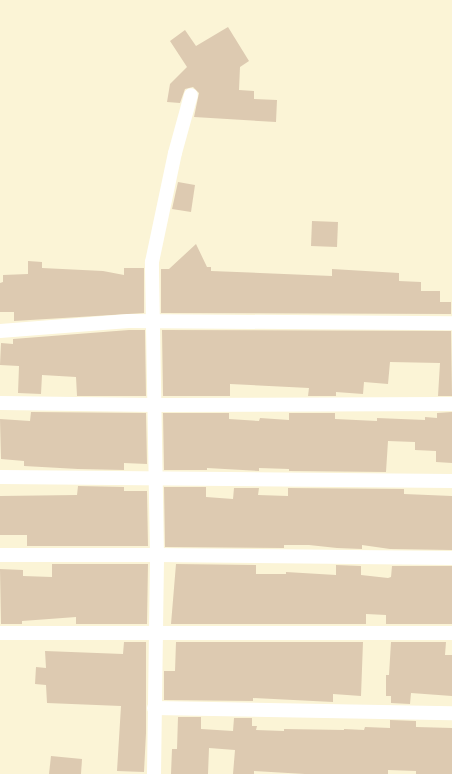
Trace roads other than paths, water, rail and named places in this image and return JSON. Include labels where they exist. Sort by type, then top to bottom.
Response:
[{"type":"street","points":[[154,774],[157,555],[154,322],[151,278],[154,247],[191,95]]},
{"type":"street","points":[[0,331],[129,321],[452,323]]},
{"type":"street","points":[[0,403],[154,406],[452,404]]},
{"type":"street","points":[[0,477],[452,481]]},
{"type":"street","points":[[0,555],[452,558]]},
{"type":"street","points":[[0,633],[452,633]]},
{"type":"street","points":[[154,708],[452,713]]}]
